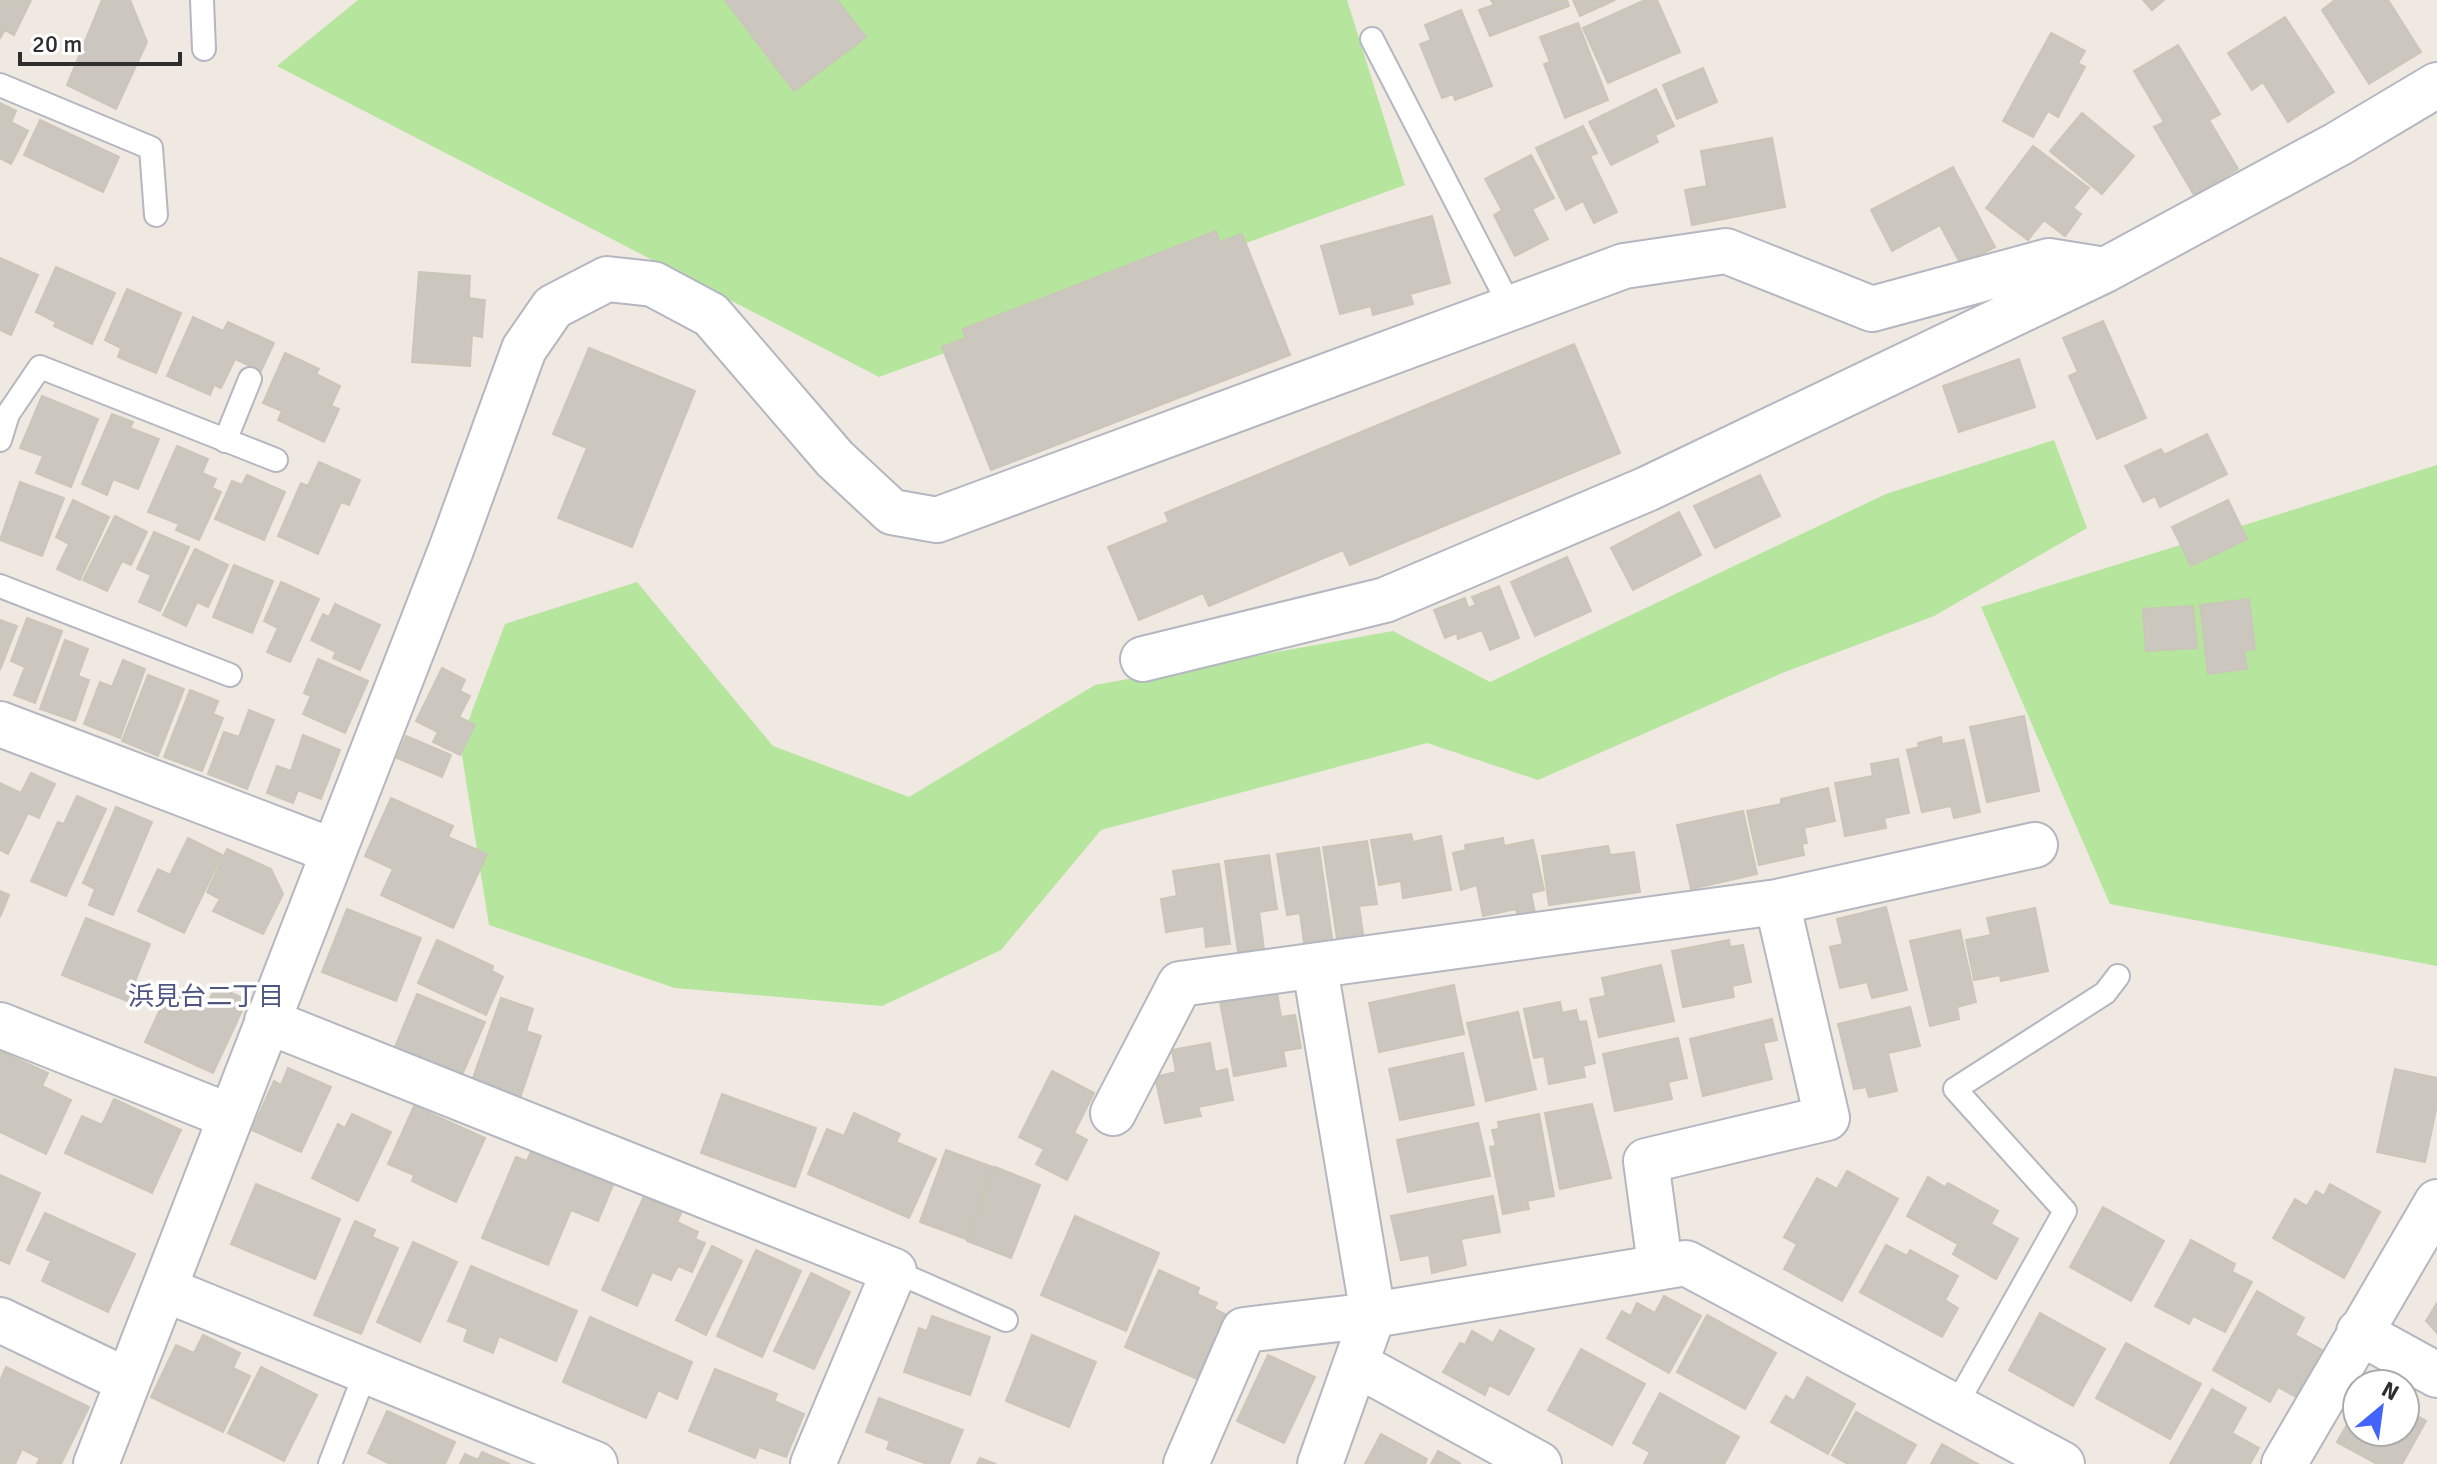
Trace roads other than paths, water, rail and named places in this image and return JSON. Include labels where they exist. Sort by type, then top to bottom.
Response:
[{"type":"street","points":[[1143,659],[1385,600],[1647,489],[2105,270],[2338,144],[2437,85]]},
{"type":"street","points":[[96,1464],[524,349],[553,307],[607,279],[653,284],[711,315],[835,459],[892,512],[937,520],[1624,266],[1726,251],[1872,309],[2049,261],[2105,270]]},
{"type":"street","points":[[0,724],[333,851]]},
{"type":"street","points":[[1113,1113],[1180,984],[1315,968],[1777,902],[2035,845]]},
{"type":"street","points":[[1660,1265],[1646,1161],[1827,1118],[1777,902]]},
{"type":"street","points":[[1315,968],[1373,1315],[1320,1464]]},
{"type":"street","points":[[267,1021],[894,1271],[813,1464]]},
{"type":"street","points":[[0,1025],[229,1116]]},
{"type":"street","points":[[2284,1464],[2437,1202]]},
{"type":"street","points":[[1186,1464],[1244,1330],[1373,1315],[1686,1263],[2062,1464]]},
{"type":"street","points":[[164,1289],[581,1461]]},
{"type":"street","points":[[0,1320],[128,1381]]},
{"type":"street","points":[[2359,1332],[2437,1375]]},
{"type":"street","points":[[1356,1364],[1539,1464]]},
{"type":"lane","points":[[202,0],[204,49]]},
{"type":"lane","points":[[1372,39],[1511,308]]},
{"type":"lane","points":[[0,85],[151,148],[156,215]]},
{"type":"lane","points":[[0,440],[4,413],[40,367],[276,460]]},
{"type":"lane","points":[[225,441],[250,379]]},
{"type":"lane","points":[[0,586],[230,675]]},
{"type":"lane","points":[[1955,1407],[2065,1211],[1955,1089],[2105,993],[2118,976]]},
{"type":"lane","points":[[894,1271],[1006,1320]]},
{"type":"lane","points":[[330,1464],[366,1371]]},
{"type":"district","name":"浜見台二丁目","points":[[206,997]]}]
